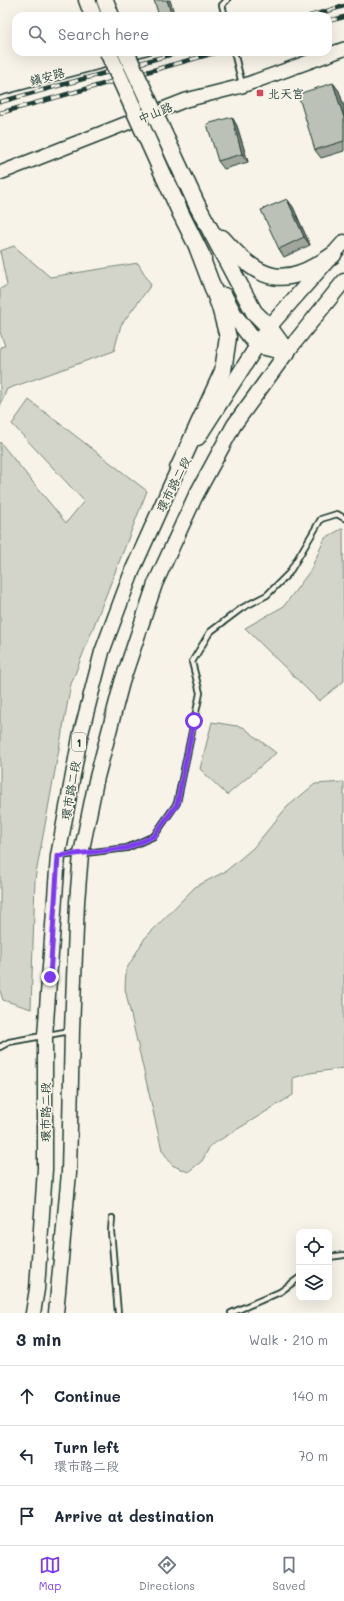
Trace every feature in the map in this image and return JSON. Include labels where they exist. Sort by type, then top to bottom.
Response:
[{"type":"highway","points":[[87,0],[92,12]]},
{"type":"highway","points":[[105,0],[110,12]]},
{"type":"highway","points":[[110,56],[181,214],[198,249],[234,315],[257,345],[286,352]]},
{"type":"highway","points":[[128,56],[201,211],[254,312],[269,327],[286,352]]},
{"type":"highway","points":[[201,211],[236,253],[249,266],[263,273],[279,277],[298,275],[311,269],[333,255]]},
{"type":"highway","points":[[178,469],[224,371],[228,337],[220,307],[198,249]]},
{"type":"main road","name":"環市路二段","points":[[33,1313],[37,1289],[45,1169],[45,1036],[58,856],[80,737],[102,652],[133,569],[178,469],[269,327],[344,242]]},
{"type":"main road","name":"環市路二段","points":[[56,1313],[69,1173],[72,1030],[77,902],[81,854],[96,781],[122,682],[155,584],[195,497],[234,425],[286,352],[344,281]]},
{"type":"street","name":"中山路","points":[[332,54],[344,49]]},
{"type":"street","name":"中山路","points":[[0,173],[186,100],[242,86],[326,56]]},
{"type":"street","name":"中山路","points":[[313,61],[344,58]]},
{"type":"lane","points":[[220,0],[224,12]]},
{"type":"lane","points":[[222,5],[227,0]]},
{"type":"lane","name":"鎮安路","points":[[0,99],[109,70],[155,56]]},
{"type":"lane","points":[[235,56],[242,86]]},
{"type":"lane","points":[[58,856],[127,848],[154,836],[177,804],[200,693],[192,662],[210,632],[242,608],[267,595],[289,573],[321,519],[337,514],[344,518]]},
{"type":"lane","points":[[0,1047],[9,1042],[72,1030]]},
{"type":"lane","points":[[112,1218],[111,1231],[118,1313]]},
{"type":"lane","points":[[332,1257],[344,1255]]},
{"type":"lane","points":[[231,1313],[280,1292],[296,1280]]},
{"type":"shaded area","points":[[14,246],[50,277],[138,263],[151,285],[121,325],[114,351],[7,389],[0,406],[0,347],[5,346],[0,332],[0,289],[7,285],[0,251]]},
{"type":"shaded area","points":[[29,400],[147,491],[71,684],[35,879],[31,1009],[3,1000],[0,991],[0,442],[66,523],[84,501],[12,424]]},
{"type":"shaded area","points":[[343,528],[344,681],[319,701],[245,628],[284,606],[310,571],[325,538]]},
{"type":"shaded area","points":[[212,722],[243,727],[276,753],[227,795],[200,769]]},
{"type":"shaded area","points":[[344,782],[344,1068],[310,1073],[293,1078],[293,1095],[210,1146],[202,1161],[188,1172],[172,1165],[162,1150],[125,989],[126,970],[145,938],[195,887],[226,871],[253,848],[287,807],[315,784]]},
{"type":"building","points":[[154,0],[167,0],[171,12],[158,12]]},
{"type":"building","points":[[333,83],[344,118],[344,141],[315,150],[298,94]]},
{"type":"building","points":[[232,117],[242,154],[218,161],[207,124]]},
{"type":"building","points":[[287,199],[304,237],[279,249],[261,210]]},
{"type":"railway","points":[[324,12],[344,6]]},
{"type":"railway","points":[[332,20],[344,17]]},
{"type":"railway","points":[[0,102],[166,56]]},
{"type":"railway","points":[[0,113],[204,56]]},
{"type":"place","name":"北天宮","points":[[260,93]]},
{"type":"route","points":[[50,977],[58,856],[127,848],[154,836],[177,804],[194,721]]}]
